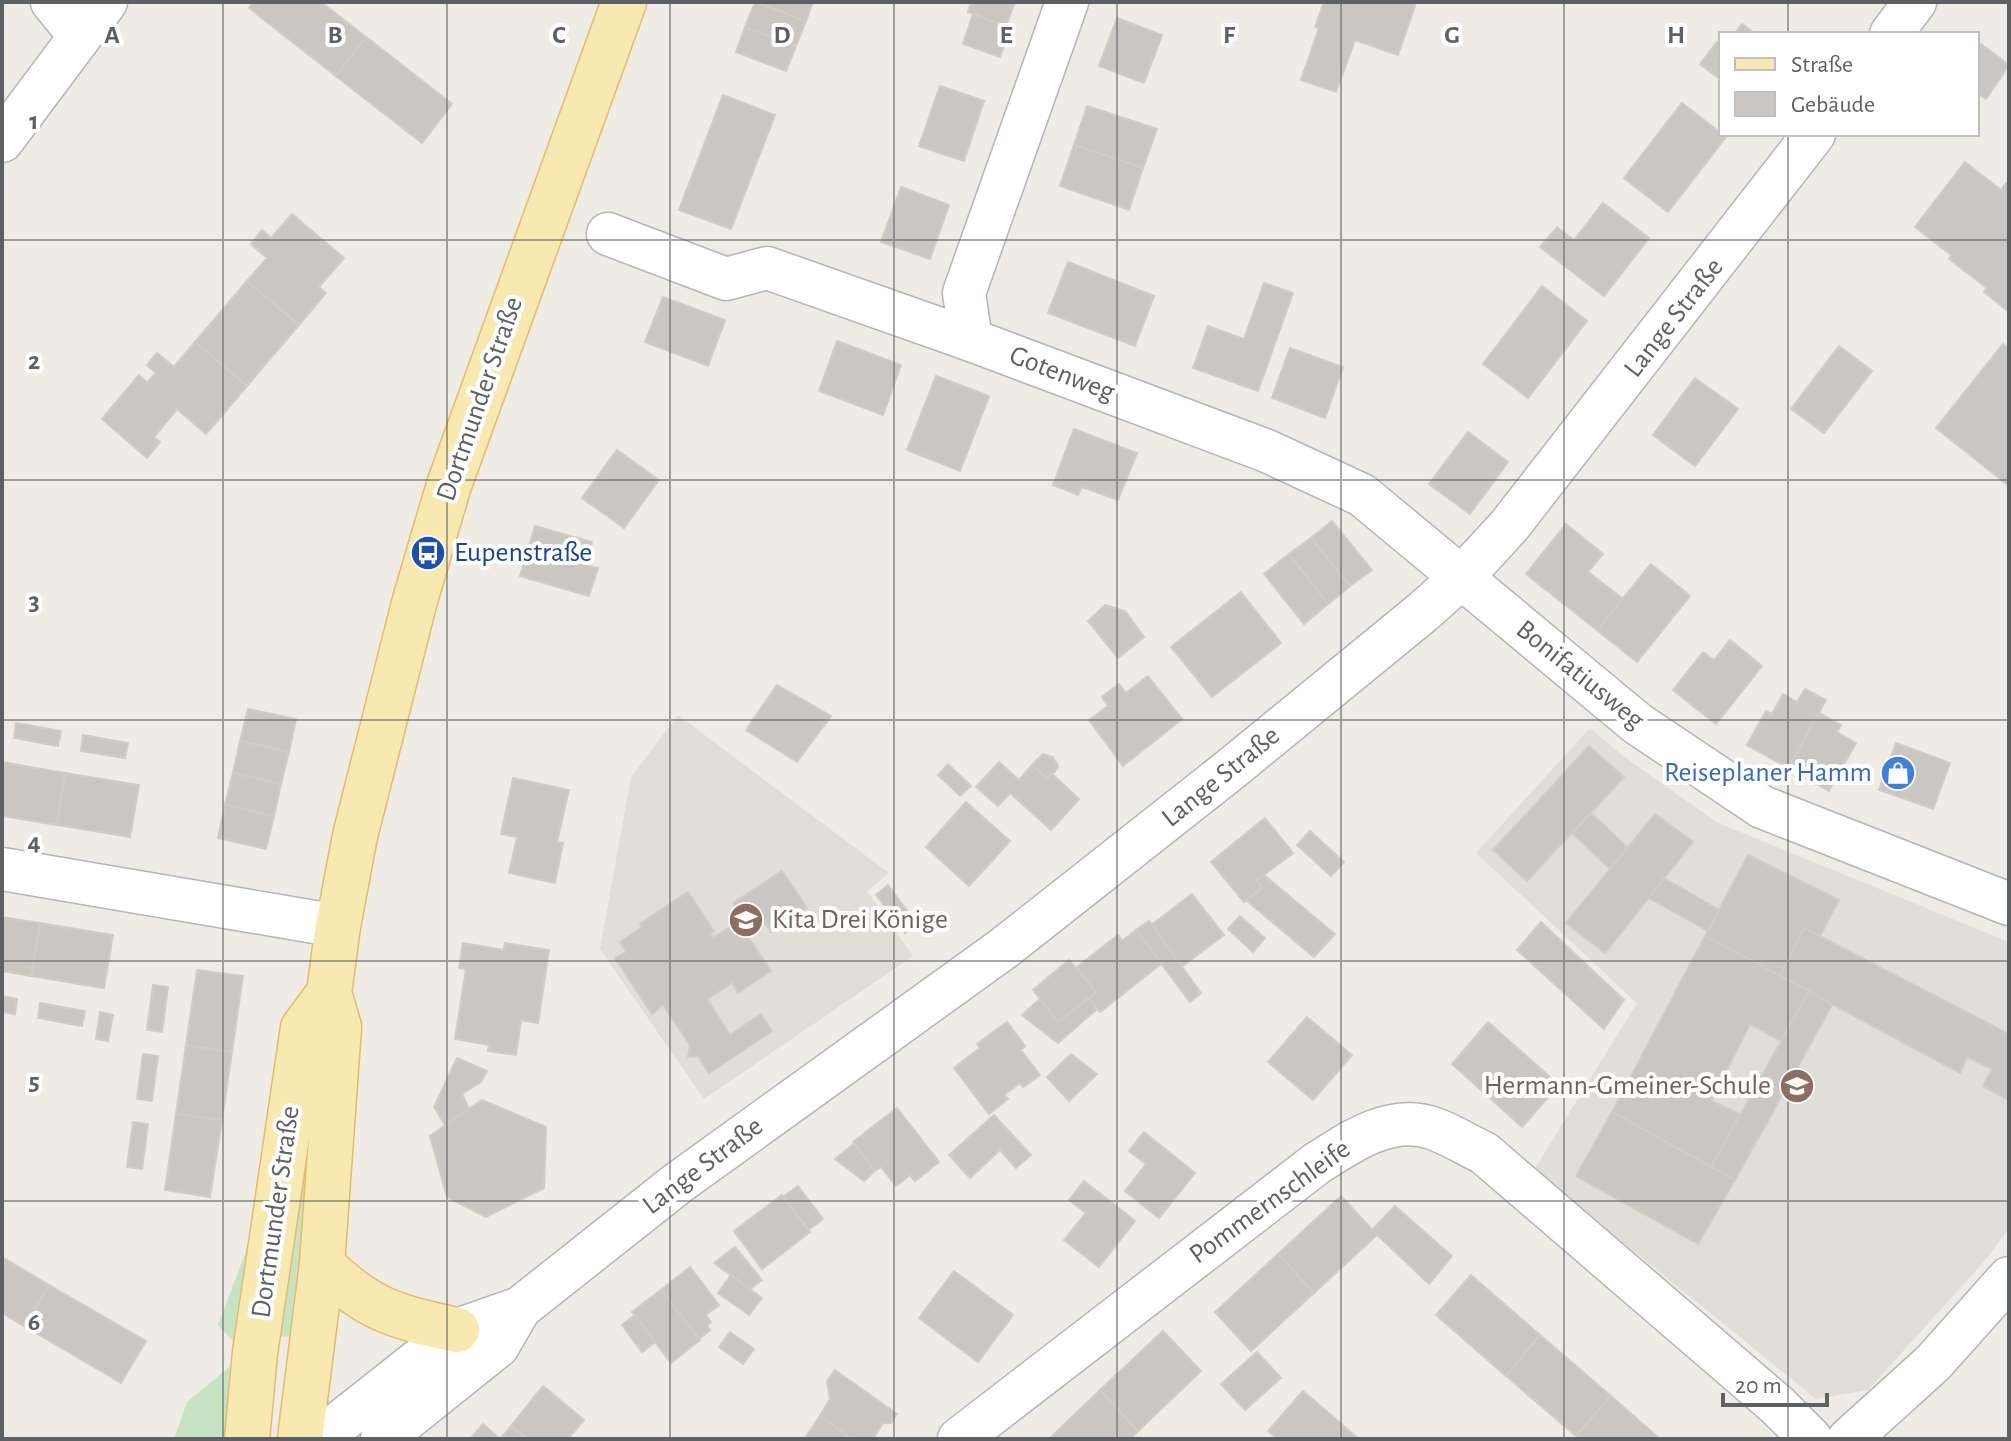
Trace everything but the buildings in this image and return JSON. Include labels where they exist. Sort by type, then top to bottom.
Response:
[{"type":"main road","name":"Dortmunder Straße","points":[[300,1439],[322,1264],[339,1027],[329,993],[355,836],[432,539],[538,235],[624,2]]},
{"type":"main road","name":"Dortmunder Straße","points":[[247,1439],[255,1353],[303,1028],[329,993]]},
{"type":"main road","points":[[322,1264],[339,1282],[380,1310],[457,1330]]},
{"type":"street","points":[[52,2],[80,36]]},
{"type":"street","points":[[2,141],[106,2]]},
{"type":"street","points":[[971,340],[964,293],[1067,2]]},
{"type":"street","points":[[1892,32],[1915,2]]},
{"type":"street","name":"Lange Straße","points":[[319,1439],[457,1330],[520,1308],[678,1183],[1004,948],[1231,769],[1424,611],[1462,577],[1509,526],[1812,136]]},
{"type":"street","name":"Gotenweg","points":[[608,234],[726,279],[767,268],[971,340],[1267,451],[1362,495],[1462,577]]},
{"type":"street","name":"Bonifatiusweg","points":[[1462,577],[1638,724],[1762,807],[2009,904]]},
{"type":"street","points":[[2,869],[338,926]]},
{"type":"street","name":"Pommernschleife","points":[[959,1439],[1316,1164],[1363,1134],[1400,1124],[1431,1127],[1484,1153],[1777,1405],[1811,1439]]},
{"type":"street","points":[[1849,1439],[1933,1363],[2009,1278]]},
{"type":"street","name":"Lange Straße","points":[[382,1439],[498,1346],[520,1308]]},
{"type":"shaded area","name":"Kita Drei Könige","points":[[678,715],[889,873],[867,891],[913,956],[704,1099],[600,949],[631,777]]},
{"type":"shaded area","name":"Hermann-Gmeiner-Schule","points":[[1590,728],[1623,756],[1718,823],[2009,942],[2009,1228],[1988,1257],[1868,1390],[1816,1399],[1534,1170],[1637,1003],[1476,853]]},
{"type":"green space","points":[[317,1035],[295,1337],[277,1336]]},
{"type":"green space","points":[[248,1246],[237,1345],[218,1325]]},
{"type":"green space","points":[[233,1364],[226,1439],[174,1439],[187,1402]]},
{"type":"place","name":"Eupenstraße","points":[[428,553]]},
{"type":"place","name":"Reiseplaner Hamm","points":[[1898,773]]},
{"type":"place","name":"Kita Drei Könige","points":[[746,920]]},
{"type":"place","name":"Hermann-Gmeiner-Schule","points":[[1797,1086]]}]
